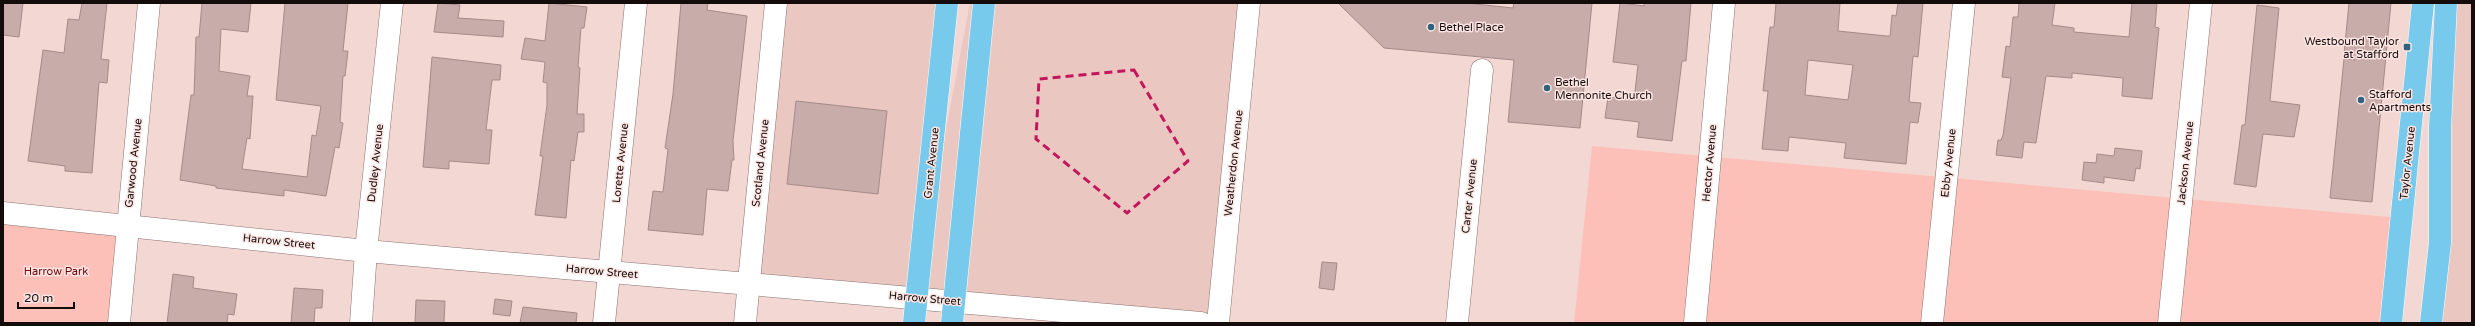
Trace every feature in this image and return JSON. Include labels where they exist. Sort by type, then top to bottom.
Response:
[{"type":"main road","name":"Grant Avenue","points":[[914,323],[947,3]]},
{"type":"main road","points":[[952,323],[984,3]]},
{"type":"main road","name":"Taylor Avenue","points":[[2391,323],[2423,3]]},
{"type":"main road","points":[[2431,323],[2440,243],[2440,128],[2446,3]]},
{"type":"street","name":"Garwood Avenue","points":[[119,323],[127,226],[150,3]]},
{"type":"street","name":"Dudley Avenue","points":[[361,323],[366,251],[392,3]]},
{"type":"street","name":"Lorette Avenue","points":[[604,323],[636,3]]},
{"type":"street","name":"Scotland Avenue","points":[[745,323],[776,3]]},
{"type":"street","name":"Weatherdon Avenue","points":[[1218,323],[1249,3]]},
{"type":"street","name":"Hector Avenue","points":[[1695,323],[1724,3]]},
{"type":"street","name":"Ebby Avenue","points":[[1932,323],[1964,3]]},
{"type":"street","name":"Jackson Avenue","points":[[2169,323],[2201,3]]},
{"type":"street","name":"Carter Avenue","points":[[1456,323],[1482,70]]},
{"type":"street","name":"Harrow Street","points":[[3,213],[366,251],[1201,323]]},
{"type":"highlighted area","points":[[1134,70],[1188,161],[1127,213],[1036,139],[1039,79]]},
{"type":"shaded area","points":[[776,3],[947,3],[923,250],[970,3],[1249,3],[1218,323],[748,284]]},
{"type":"shaded area","points":[[2446,3],[2472,3],[2472,323],[2431,323]]},
{"type":"green space","points":[[1592,146],[2401,218],[2391,323],[1574,323]]},
{"type":"green space","name":"Harrow Park","points":[[3,213],[127,226],[119,323],[3,323]]},
{"type":"building","points":[[3,3],[23,3],[19,37],[3,35]]},
{"type":"building","points":[[82,3],[107,3],[101,59],[109,60],[107,83],[99,82],[92,173],[65,171],[65,166],[28,161],[43,50],[64,53],[68,19],[79,20]]},
{"type":"building","points":[[202,3],[251,3],[248,32],[221,29],[219,71],[250,76],[247,96],[253,96],[250,139],[247,138],[242,169],[307,177],[312,135],[316,136],[321,106],[276,100],[285,3],[348,3],[343,51],[348,51],[345,76],[343,76],[340,122],[343,123],[339,148],[335,147],[326,196],[284,190],[284,196],[216,188],[216,186],[180,180],[191,95],[194,95],[196,37],[199,37]]},
{"type":"building","points":[[438,3],[460,5],[458,18],[504,21],[503,37],[434,32]]},
{"type":"building","points":[[549,3],[587,7],[584,28],[581,28],[578,67],[580,68],[577,114],[584,114],[584,132],[578,132],[574,161],[571,160],[566,218],[535,215],[543,156],[540,156],[547,105],[547,83],[543,82],[545,62],[521,59],[525,38],[545,41]]},
{"type":"building","points":[[681,3],[708,3],[707,10],[747,16],[733,141],[734,160],[732,160],[728,191],[707,189],[703,235],[648,230],[653,191],[663,192],[668,149],[665,148],[673,94]]},
{"type":"building","points":[[1338,3],[1466,3],[1513,8],[1514,3],[1592,3],[1580,128],[1508,122],[1514,60],[1384,48]]},
{"type":"building","points":[[1620,3],[1644,6],[1644,3],[1691,3],[1686,61],[1682,61],[1672,141],[1637,137],[1639,122],[1605,118],[1608,97],[1634,100],[1638,65],[1613,62]]},
{"type":"building","points":[[1776,3],[1840,3],[1838,31],[1890,36],[1892,15],[1896,16],[1898,3],[1923,3],[1918,57],[1913,56],[1909,102],[1921,103],[1918,123],[1910,122],[1906,164],[1844,158],[1846,143],[1789,137],[1788,151],[1762,149],[1768,91],[1763,91],[1770,27],[1774,27]],"holes":[[[1808,60],[1853,65],[1848,100],[1805,95]]]},
{"type":"building","points":[[2019,3],[2055,3],[2052,25],[2074,28],[2074,32],[2129,37],[2132,3],[2157,3],[2155,27],[2159,28],[2152,99],[2122,96],[2123,78],[2072,73],[2072,78],[2046,76],[2036,143],[2024,142],[2022,158],[1996,155],[1998,140],[2001,140],[2003,135],[2011,78],[2002,77],[2006,46],[2010,47],[2013,17],[2018,17]]},
{"type":"building","name":"Stafford Apartments","points":[[2349,3],[2391,3],[2372,202],[2330,198],[2344,59],[2355,60],[2344,54]]},
{"type":"building","points":[[2257,5],[2279,8],[2270,101],[2300,105],[2294,137],[2263,134],[2256,187],[2234,184],[2242,125],[2245,125]]},
{"type":"building","points":[[432,57],[501,65],[500,80],[492,80],[486,130],[492,130],[489,164],[449,161],[449,169],[423,167]]},
{"type":"building","points":[[796,101],[887,111],[878,194],[787,184]]},
{"type":"building","points":[[2115,148],[2142,151],[2140,169],[2136,168],[2134,181],[2104,177],[2104,183],[2082,180],[2084,162],[2096,163],[2097,154],[2114,156]]},
{"type":"building","points":[[1322,262],[1337,263],[1334,290],[1319,288]]},
{"type":"building","points":[[173,274],[194,277],[193,288],[237,294],[234,315],[228,314],[227,323],[167,323]]},
{"type":"building","points":[[294,288],[323,290],[322,308],[315,308],[314,323],[291,323]]},
{"type":"building","points":[[495,299],[512,301],[510,316],[493,314]]},
{"type":"building","points":[[416,300],[445,301],[444,323],[415,323]]},
{"type":"building","points":[[523,307],[577,313],[576,323],[520,323]]},
{"type":"place","name":"Bethel Place","points":[[1431,27]]},
{"type":"place","name":"Westbound Taylor at Stafford","points":[[2407,47]]},
{"type":"place","name":"Bethel Mennonite Church","points":[[1547,88]]},
{"type":"place","name":"Stafford Apartments","points":[[2361,100]]}]
